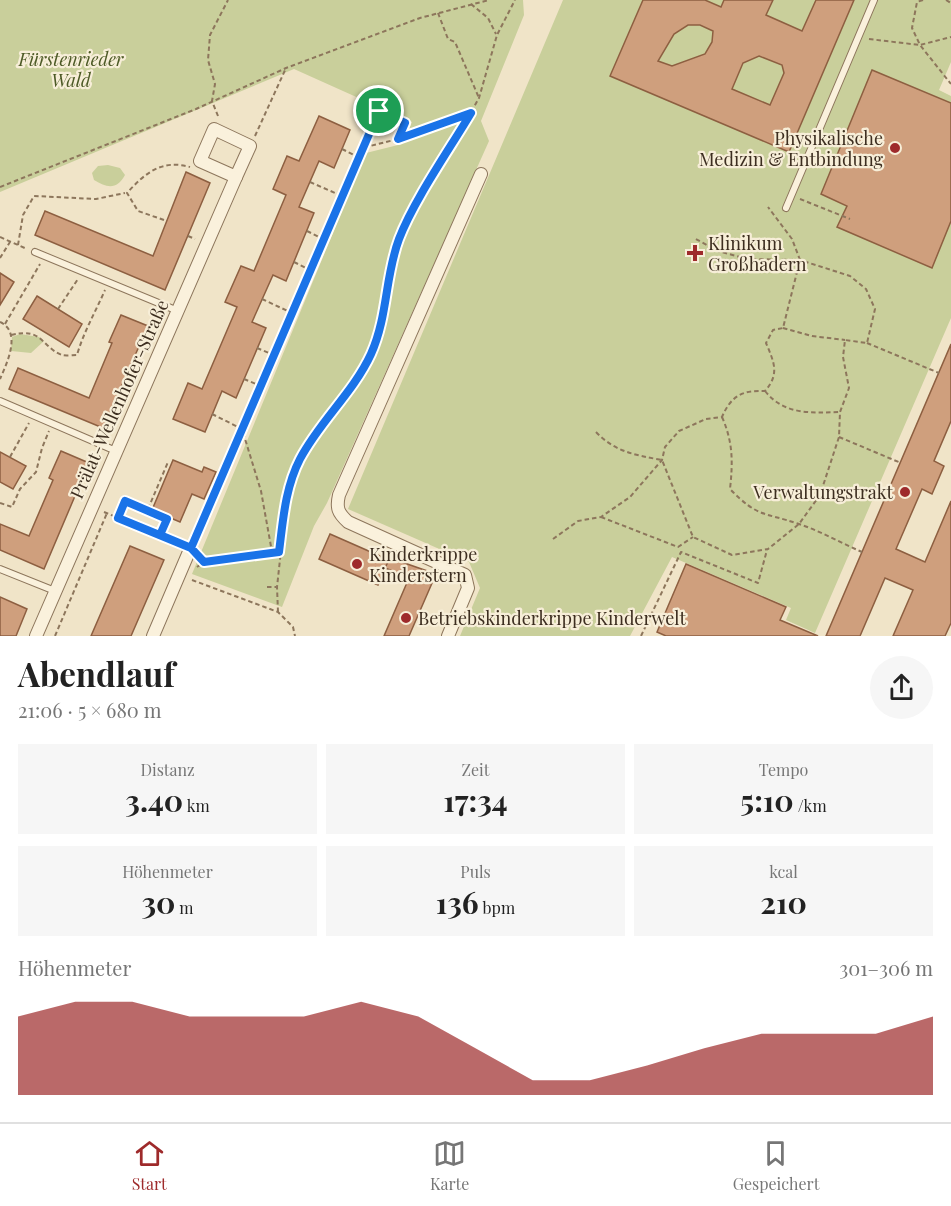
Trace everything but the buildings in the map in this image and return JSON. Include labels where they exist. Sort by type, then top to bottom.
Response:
[{"type":"street","points":[[237,177],[200,161],[214,129],[250,146]]},
{"type":"street","name":"Prälat-Wellenhofer-Straße","points":[[36,636],[250,146]]},
{"type":"street","points":[[448,636],[468,588],[465,575],[348,522],[339,514],[337,506],[339,495],[481,174]]},
{"type":"street","points":[[153,636],[191,548]]},
{"type":"lane","points":[[786,207],[873,0]]},
{"type":"lane","points":[[35,252],[178,311]]},
{"type":"lane","points":[[0,401],[116,451]]},
{"type":"lane","points":[[0,569],[55,591]]},
{"type":"path","points":[[214,129],[219,120],[212,101],[215,84],[208,60],[210,35],[228,0]]},
{"type":"path","points":[[0,187],[212,101],[286,68],[438,13],[489,0]]},
{"type":"path","points":[[278,612],[279,552],[286,505],[299,461],[315,434],[353,385],[371,355],[386,309],[399,240],[471,113],[478,98],[496,35],[515,0]]},
{"type":"path","points":[[923,0],[917,2],[912,27],[920,45],[951,84]]},
{"type":"path","points":[[946,0],[951,3]]},
{"type":"path","points":[[471,4],[488,18],[496,35]]},
{"type":"path","points":[[438,13],[448,39],[456,42],[478,98]]},
{"type":"path","points":[[857,38],[920,45],[951,37]]},
{"type":"path","points":[[250,146],[286,68]]},
{"type":"path","points":[[191,548],[379,111],[405,123],[398,139]]},
{"type":"path","points":[[362,148],[398,139],[471,113]]},
{"type":"path","points":[[342,149],[359,157]]},
{"type":"path","points":[[18,245],[23,214],[34,196],[96,199],[127,193],[142,176],[168,163],[196,169]]},
{"type":"path","points":[[310,182],[342,196]]},
{"type":"path","points":[[127,193],[138,211],[164,220]]},
{"type":"path","points":[[790,196],[850,219]]},
{"type":"path","points":[[768,207],[792,239],[800,260],[783,328]]},
{"type":"path","points":[[307,231],[324,239]]},
{"type":"path","points":[[188,236],[196,239]]},
{"type":"path","points":[[0,237],[35,252]]},
{"type":"path","points":[[694,238],[718,251],[747,259],[800,260],[850,276],[866,289],[875,309],[867,343]]},
{"type":"path","points":[[0,258],[10,242]]},
{"type":"path","points":[[5,324],[45,256]]},
{"type":"path","points":[[294,262],[310,270]]},
{"type":"path","points":[[58,309],[83,271]]},
{"type":"path","points":[[11,335],[20,333],[39,336],[62,355],[77,355],[85,328],[92,320],[109,282]]},
{"type":"path","points":[[262,299],[292,312]]},
{"type":"path","points":[[0,322],[5,324],[11,335],[11,356],[0,379]]},
{"type":"path","points":[[765,391],[772,382],[776,368],[766,343],[772,330],[783,328],[812,336],[867,343],[939,373]]},
{"type":"path","points":[[662,460],[693,537],[732,555],[768,549],[799,524],[820,495],[839,437],[840,412],[849,388],[843,357],[845,340]]},
{"type":"path","points":[[257,348],[274,355]]},
{"type":"path","points":[[244,379],[261,386]]},
{"type":"path","points":[[840,412],[801,413],[774,402],[765,391],[750,390],[737,394],[728,404],[722,417],[731,438],[733,459],[730,489],[755,512],[799,524],[862,552]]},
{"type":"path","points":[[212,414],[242,429],[261,491],[272,552]]},
{"type":"path","points":[[9,457],[34,416]]},
{"type":"path","points":[[554,539],[578,521],[601,517],[630,497],[662,460],[665,447],[679,431],[706,419],[722,417]]},
{"type":"path","points":[[0,503],[12,507],[20,489],[36,472],[52,423]]},
{"type":"path","points":[[596,432],[608,445],[627,454],[662,460]]},
{"type":"path","points":[[839,437],[901,463]]},
{"type":"path","points":[[148,510],[168,462]]},
{"type":"path","points":[[118,518],[125,501],[148,510],[167,519],[160,535]]},
{"type":"path","points":[[91,507],[191,548],[204,562]]},
{"type":"path","points":[[55,636],[107,513]]},
{"type":"path","points":[[601,517],[678,547],[681,552],[758,583],[768,549]]},
{"type":"path","points":[[678,547],[693,537]]},
{"type":"path","points":[[279,552],[204,562],[189,579],[278,612],[293,627],[295,636]]},
{"type":"path","points":[[642,636],[681,552]]},
{"type":"path","points":[[267,586],[277,587]]},
{"type":"green space","name":"Fürstenrieder Wald","points":[[0,0],[523,0],[524,15],[481,121],[489,141],[327,503],[314,526],[282,607],[192,574],[366,153],[402,144],[412,122],[294,69],[0,192]]},
{"type":"green space","name":"Klinikum Großhadern","points":[[563,0],[951,0],[951,62],[939,90],[951,96],[951,318],[815,633],[786,620],[791,608],[672,557],[630,636],[460,636],[480,588],[469,562],[348,509]]},
{"type":"green space","points":[[108,165],[120,168],[125,175],[119,183],[111,186],[94,180],[92,173],[98,166]]},
{"type":"green space","points":[[20,334],[39,337],[44,341],[31,353],[11,351],[12,337]]},
{"type":"place","name":"Physikalische Medizin & Entbindung","points":[[895,148]]},
{"type":"place","name":"Klinikum Großhadern","points":[[695,253]]},
{"type":"place","name":"Verwaltungstrakt","points":[[905,492]]},
{"type":"place","name":"Kinderkrippe Kinderstern","points":[[357,564]]},
{"type":"place","name":"Betriebskinderkrippe Kinderwelt","points":[[406,618]]},
{"type":"route","points":[[379,111],[191,548],[118,518],[125,501],[167,519],[160,535],[191,548],[204,562],[279,552],[286,505],[299,461],[315,434],[353,385],[371,355],[386,309],[399,240],[471,113],[398,139],[405,123],[379,111]]}]
